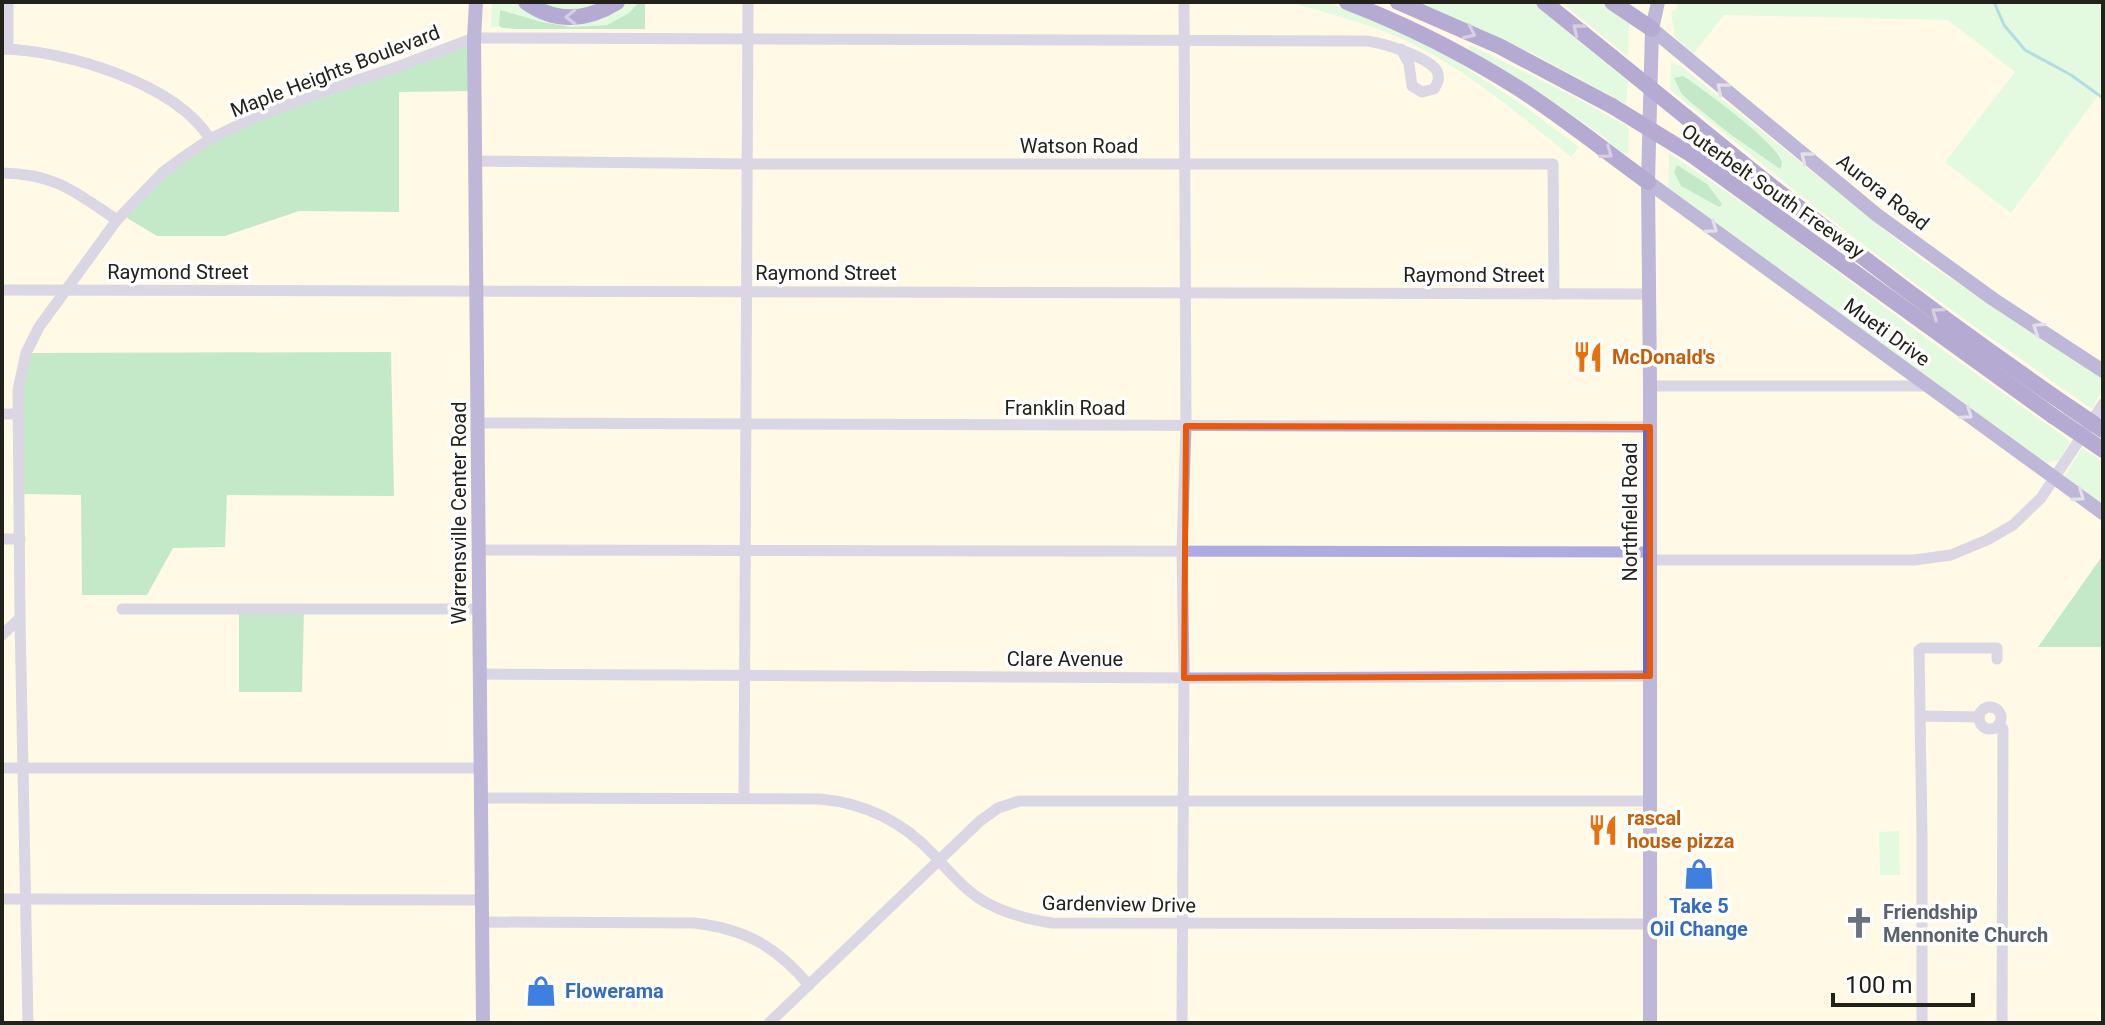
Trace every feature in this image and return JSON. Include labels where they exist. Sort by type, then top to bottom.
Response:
[{"type":"highway","points":[[526,2],[548,15],[578,18],[593,15],[617,2]]},
{"type":"highway","points":[[1347,2],[1398,23],[1480,65],[1648,182]]},
{"type":"highway","name":"Outerbelt South Freeway","points":[[1398,2],[1561,77],[1692,155],[2103,450]]},
{"type":"highway","name":"Outerbelt South Freeway","points":[[1544,2],[1868,262],[2103,430]]},
{"type":"highway","points":[[1612,2],[1652,29]]},
{"type":"main road","name":"Warrensville Center Road","points":[[476,2],[483,1023]]},
{"type":"main road","name":"Northfield Road","points":[[1650,1023],[1648,182],[1652,29],[1658,2]]},
{"type":"main road","name":"Aurora Road","points":[[1652,29],[1877,215],[1993,299],[2103,371]]},
{"type":"main road","name":"Mueti Drive","points":[[1648,182],[2103,513]]},
{"type":"street","points":[[8,2],[5,49],[39,51],[74,59],[143,84],[179,108],[210,139]]},
{"type":"street","points":[[744,798],[748,2]]},
{"type":"street","points":[[1182,1023],[1182,551],[1186,426],[1184,2]]},
{"type":"street","points":[[474,38],[1367,41],[1401,49]]},
{"type":"street","name":"Maple Heights Boulevard","points":[[28,1023],[18,414],[18,390],[26,353],[39,327],[117,220],[162,173],[182,158],[210,139],[253,118],[474,38]]},
{"type":"street","name":"Watson Road","points":[[476,161],[1553,164],[1554,294]]},
{"type":"street","points":[[2,173],[33,175],[60,183],[117,220]]},
{"type":"street","name":"Raymond Street","points":[[2,290],[1650,294]]},
{"type":"street","points":[[1650,386],[1928,386]]},
{"type":"street","points":[[479,550],[1182,551],[1914,560],[1951,555],[2013,525],[2041,498],[2103,404]]},
{"type":"street","points":[[2,414],[18,414]]},
{"type":"street","name":"Franklin Road","points":[[479,423],[1650,427]]},
{"type":"street","points":[[2,539],[20,539]]},
{"type":"street","points":[[122,609],[479,609]]},
{"type":"street","points":[[2,635],[20,618]]},
{"type":"street","points":[[1922,1023],[1919,650],[1997,648],[1997,659]]},
{"type":"street","name":"Clare Avenue","points":[[479,674],[1184,678],[1650,676]]},
{"type":"street","points":[[1920,716],[1979,717],[1982,710],[1992,706],[2000,712],[2002,719],[1999,725],[2003,729],[2002,1023]]},
{"type":"street","points":[[2,768],[481,768]]},
{"type":"street","name":"Gardenview Drive","points":[[481,798],[820,799],[854,804],[885,816],[917,838],[961,884],[979,898],[1032,920],[1074,924],[1650,924]]},
{"type":"street","points":[[769,1023],[980,821],[998,808],[1019,801],[1650,801]]},
{"type":"street","points":[[2,899],[483,900]]},
{"type":"street","points":[[483,922],[694,923],[720,926],[751,936],[774,950],[809,985]]},
{"type":"highlighted area","points":[[1186,426],[1650,427],[1650,676],[1184,678]]},
{"type":"green space","points":[[492,2],[519,2],[549,20],[603,19],[625,2],[639,2],[629,13],[607,25],[572,27],[500,11],[499,26],[491,28]]},
{"type":"green space","points":[[536,2],[604,2],[570,10]]},
{"type":"green space","points":[[639,2],[645,2],[645,29],[516,29],[499,26],[500,10],[572,27],[607,25],[629,13]]},
{"type":"green space","points":[[1287,2],[1327,2],[1387,26],[1449,57],[1520,103],[1579,147],[1571,157],[1483,87],[1446,62],[1394,35]]},
{"type":"green space","points":[[1418,2],[1532,2],[1628,81],[1626,104],[1532,53]]},
{"type":"green space","points":[[1561,2],[1598,2],[1629,23],[1628,57]]},
{"type":"green space","points":[[1678,2],[2103,2],[2103,89],[2011,213],[1945,162],[2015,72],[1948,20],[1724,15],[1693,54],[1675,37],[1671,12],[1676,10]]},
{"type":"green space","points":[[474,38],[475,91],[399,92],[399,212],[299,211],[225,236],[157,236],[122,215],[162,173],[210,139]]},
{"type":"green space","points":[[1470,45],[1627,126],[1628,154],[1615,151],[1607,139],[1542,94],[1468,49]]},
{"type":"green space","points":[[1671,62],[1682,67],[1921,259],[2103,378],[2103,389],[2092,409],[1888,264],[1670,90]]},
{"type":"green space","points":[[1683,76],[1768,143],[1782,163],[1780,169],[1688,100],[1674,78]]},
{"type":"green space","points":[[1669,153],[1768,220],[2066,438],[2070,442],[2060,460],[2045,463],[1668,188]]},
{"type":"green space","points":[[1677,165],[1707,184],[1722,204],[1719,207],[1681,186],[1674,172]]},
{"type":"green space","points":[[391,352],[394,496],[227,495],[225,547],[173,548],[147,595],[82,595],[81,495],[19,494],[18,414],[26,353]]},
{"type":"green space","points":[[2082,448],[2103,462],[2103,506],[2069,482],[2065,475]]},
{"type":"green space","points":[[2103,555],[2103,647],[2038,647]]},
{"type":"green space","points":[[239,609],[304,609],[302,692],[239,692]]},
{"type":"green space","points":[[1899,831],[1900,875],[1880,875],[1879,832]]},
{"type":"waterway","points":[[1994,2],[2004,25],[2025,50],[2071,75],[2103,98]]},
{"type":"place","name":"McDonald's","points":[[1588,357]]},
{"type":"place","name":"rascal house pizza","points":[[1603,830]]},
{"type":"place","name":"Take 5 Oil Change","points":[[1699,874]]},
{"type":"place","name":"Friendship Mennonite Church","points":[[1859,923]]},
{"type":"place","name":"Flowerama","points":[[541,991]]}]
